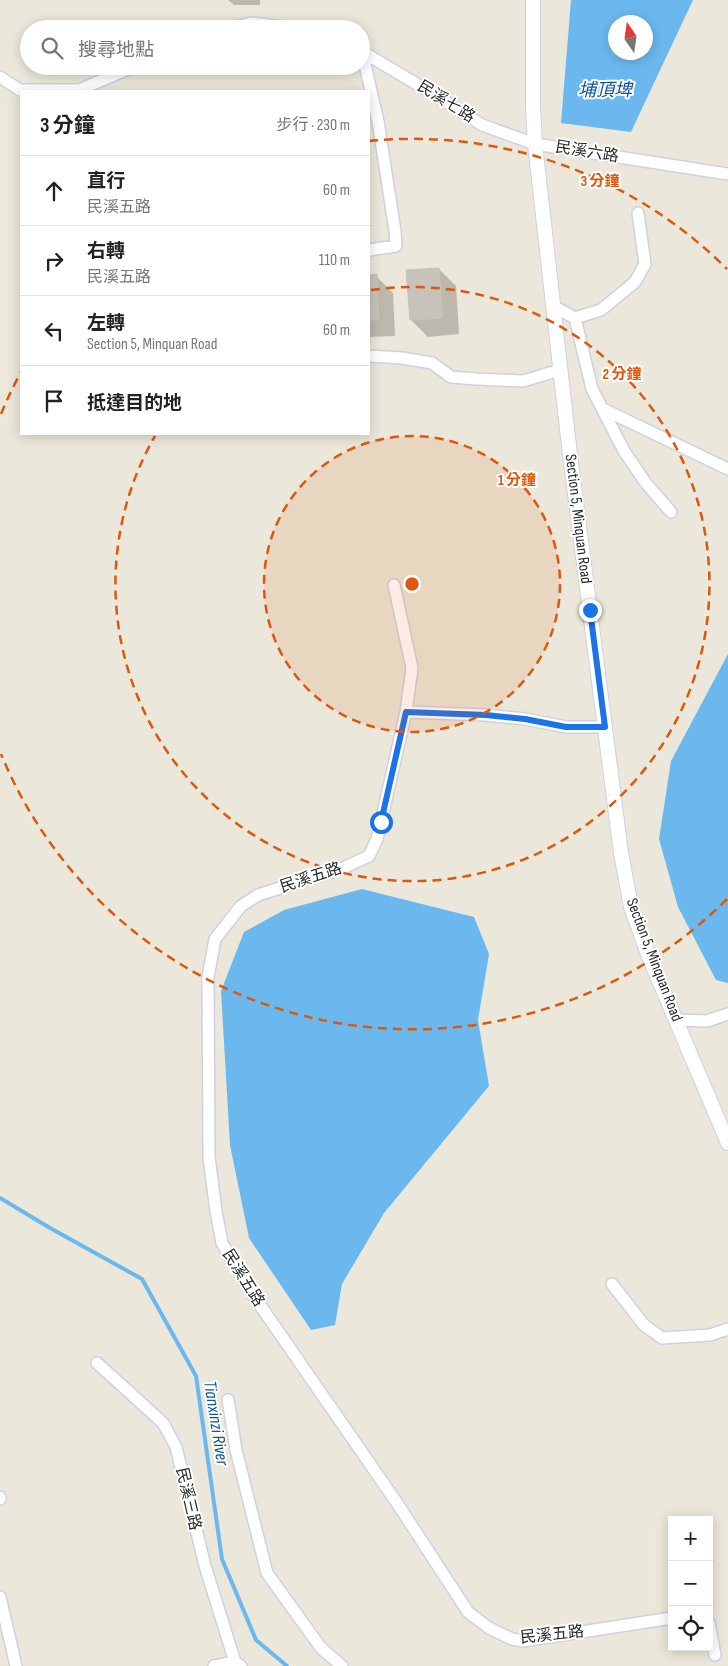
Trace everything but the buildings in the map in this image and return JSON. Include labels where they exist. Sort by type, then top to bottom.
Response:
[{"type":"street","name":"Section 5, Minquan Road","points":[[533,0],[535,144],[560,370],[621,853],[631,907],[649,957],[728,1143]]},
{"type":"street","name":"民溪七路","points":[[370,57],[426,89],[482,125],[535,144]]},
{"type":"street","points":[[0,77],[20,90],[79,90],[114,75]]},
{"type":"street","points":[[367,75],[378,121],[396,246],[370,250]]},
{"type":"street","name":"民溪六路","points":[[535,144],[728,174]]},
{"type":"street","points":[[553,306],[575,318],[601,310],[636,282],[645,264],[638,213]]},
{"type":"street","points":[[575,318],[592,389],[624,451],[645,482],[671,512]]},
{"type":"street","points":[[370,356],[402,358],[432,363],[451,377],[476,379],[523,381],[560,370]]},
{"type":"street","points":[[603,409],[728,469]]},
{"type":"street","name":"民溪五路","points":[[394,585],[412,668],[406,712],[377,840],[369,856],[343,868],[258,895],[241,906],[215,939],[208,977],[208,1157],[222,1243],[255,1298],[397,1503],[468,1612],[489,1628],[512,1639],[523,1641],[668,1619]]},
{"type":"street","points":[[406,712],[486,715],[525,719],[566,727],[605,727]]},
{"type":"street","points":[[676,1020],[707,1021],[728,1014]]},
{"type":"street","points":[[612,1284],[644,1325],[662,1338],[710,1335],[728,1329]]},
{"type":"street","name":"民溪三路","points":[[97,1363],[163,1422],[176,1447],[204,1566],[238,1664],[214,1666]]},
{"type":"street","points":[[228,1400],[236,1450],[267,1573],[321,1648],[342,1666]]},
{"type":"street","points":[[0,1597],[16,1666]]},
{"type":"street","points":[[713,1644],[715,1655]]},
{"type":"water","name":"埔頂埤","points":[[571,0],[693,0],[631,132],[561,123]]},
{"type":"water","points":[[728,654],[728,983],[716,980],[678,907],[659,839],[671,761]]},
{"type":"water","points":[[362,889],[474,917],[489,954],[478,1020],[489,1086],[384,1213],[342,1284],[335,1325],[311,1330],[249,1238],[230,1145],[221,991],[244,932],[284,910]]},
{"type":"waterway","name":"Tianxinzi River","points":[[0,1198],[142,1279],[196,1376],[222,1559],[256,1640],[287,1666]]},
{"type":"route","points":[[381,822],[406,712],[486,715],[525,719],[566,727],[605,727],[590,610]]}]
